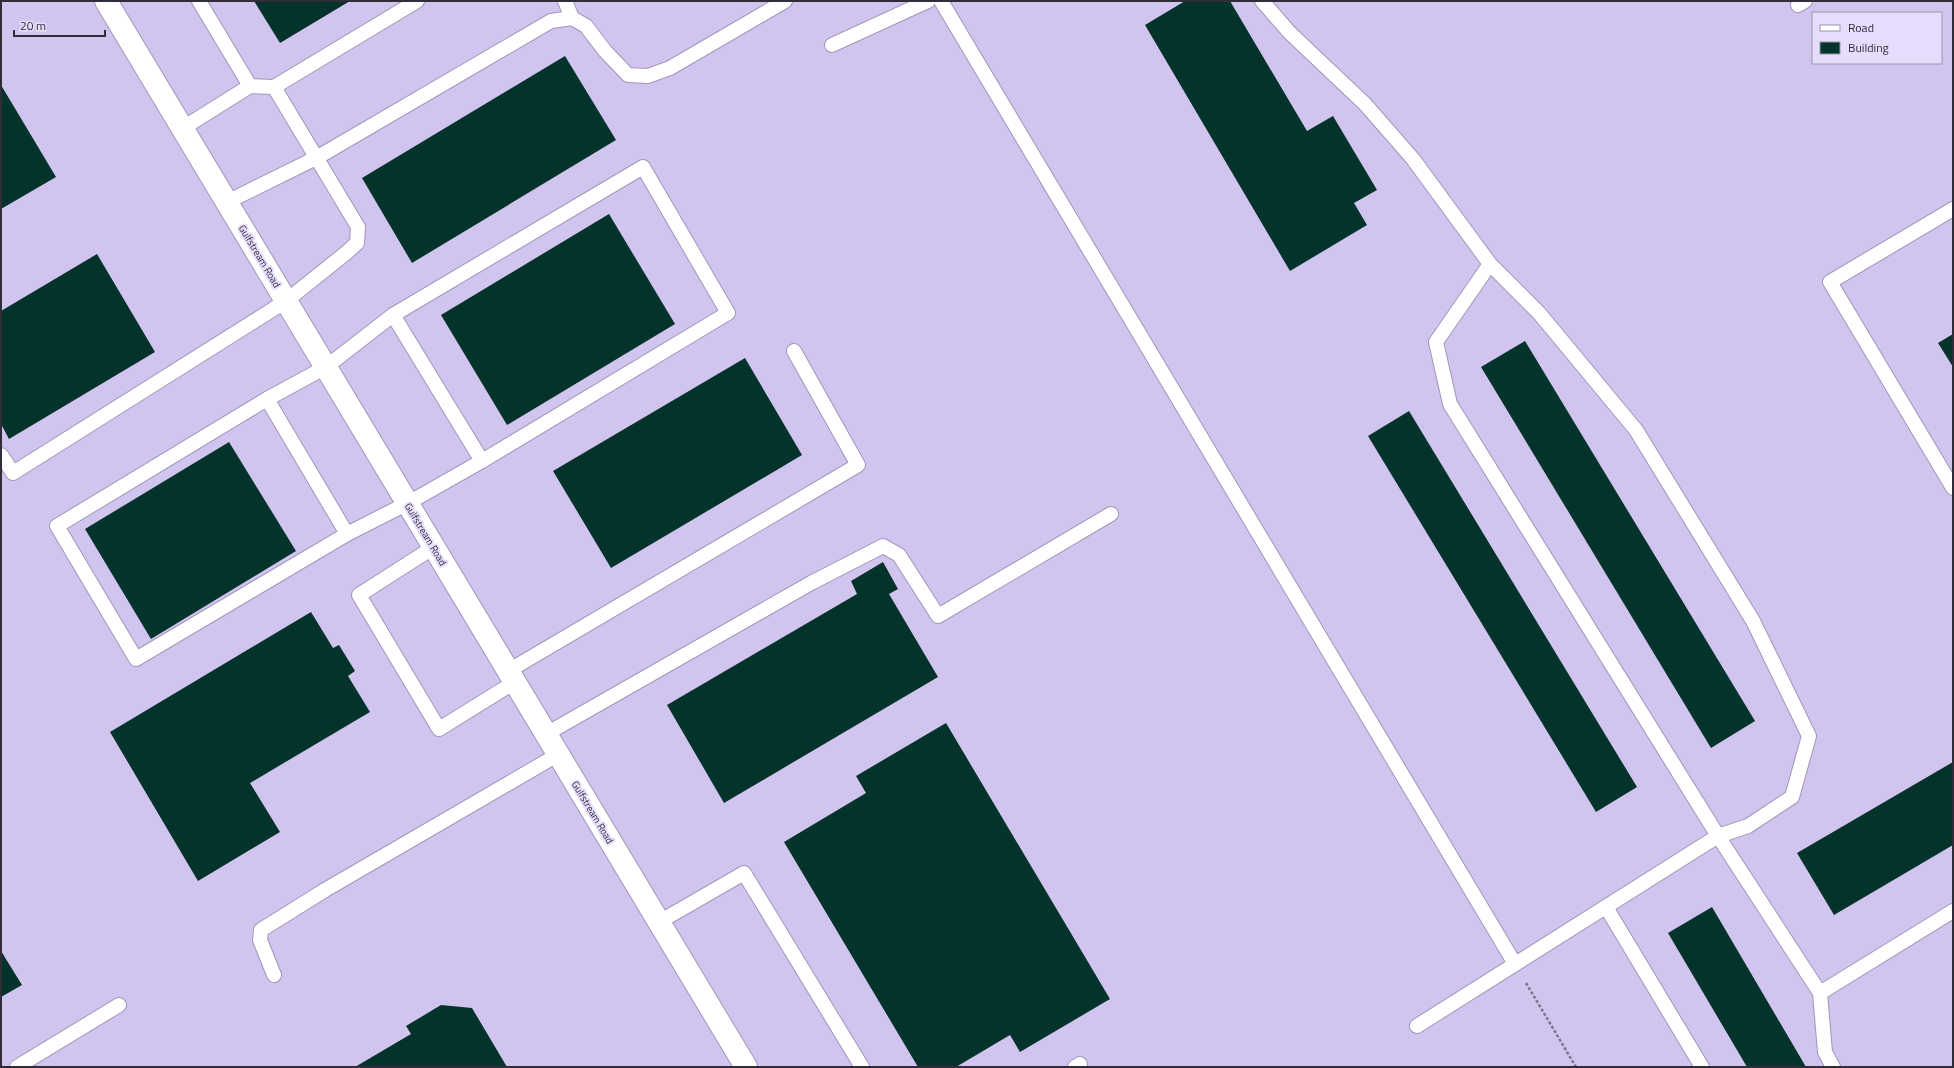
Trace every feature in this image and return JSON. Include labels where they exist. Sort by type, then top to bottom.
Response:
[{"type":"street","name":"Gulfstream Road","points":[[106,1],[746,1067]]},
{"type":"lane","points":[[199,1],[250,86]]},
{"type":"lane","points":[[183,128],[250,86],[274,87],[417,1]]},
{"type":"lane","points":[[565,1],[572,18],[586,26],[605,51],[628,75],[648,76],[670,68],[785,1]]},
{"type":"lane","points":[[832,45],[928,1]]},
{"type":"lane","points":[[940,1],[1515,964]]},
{"type":"lane","points":[[1262,1],[1290,33],[1365,104],[1403,148],[1490,264],[1539,313],[1636,430],[1754,621],[1808,736],[1792,797],[1748,826],[1718,836],[1417,1026]]},
{"type":"lane","points":[[227,202],[318,157],[551,21],[572,18]]},
{"type":"lane","points":[[1,455],[13,473],[286,300],[346,254],[357,243],[358,227],[318,157],[274,87]]},
{"type":"lane","points":[[643,167],[728,313],[482,461],[408,503],[347,534],[136,659],[57,526],[266,399],[326,367],[394,315],[643,167]]},
{"type":"lane","points":[[1953,209],[1830,282],[1953,488]]},
{"type":"lane","points":[[1490,264],[1436,342],[1450,404],[1718,836],[1820,993],[1825,1052],[1833,1067]]},
{"type":"lane","points":[[394,315],[482,461]]},
{"type":"lane","points":[[434,547],[359,595],[439,729],[512,676],[858,465],[794,351]]},
{"type":"lane","points":[[266,399],[347,534]]},
{"type":"lane","points":[[546,734],[811,583],[883,546],[899,555],[938,616],[1111,514]]},
{"type":"lane","points":[[274,975],[260,940],[261,930],[325,890],[559,754]]},
{"type":"lane","points":[[659,922],[744,873],[862,1067]]},
{"type":"lane","points":[[1606,907],[1702,1067]]},
{"type":"lane","points":[[1820,993],[1953,911]]},
{"type":"lane","points":[[17,1067],[119,1006]]},
{"type":"path","points":[[1515,964],[1576,1067]]},
{"type":"shaded area","points":[[1,1],[1953,1],[1953,1067],[1,1067]]},
{"type":"building","points":[[254,1],[350,1],[280,43]]},
{"type":"building","points":[[1185,1],[1230,1],[1307,131],[1333,116],[1377,190],[1354,203],[1367,225],[1290,271],[1145,25]]},
{"type":"building","points":[[565,56],[616,140],[412,263],[362,178]]},
{"type":"building","points":[[1,85],[56,177],[1,209]]},
{"type":"building","points":[[609,214],[675,324],[507,425],[441,315]]},
{"type":"building","points":[[97,254],[155,352],[9,439],[1,424],[1,311]]},
{"type":"building","points":[[1953,334],[1953,367],[1938,343]]},
{"type":"building","points":[[1525,341],[1755,721],[1711,748],[1481,367]]},
{"type":"building","points":[[745,358],[802,455],[611,568],[553,471]]},
{"type":"building","points":[[1409,411],[1637,787],[1596,812],[1368,436]]},
{"type":"building","points":[[229,442],[296,551],[151,639],[85,529]]},
{"type":"building","points":[[883,562],[898,589],[889,594],[938,677],[724,803],[667,705],[857,594],[851,581]]},
{"type":"building","points":[[311,612],[333,648],[339,645],[355,671],[348,676],[370,712],[250,783],[280,832],[198,881],[110,732]]},
{"type":"building","points":[[946,723],[1110,999],[1020,1052],[1010,1035],[956,1067],[918,1067],[784,842],[866,793],[856,776]]},
{"type":"building","points":[[1953,762],[1953,845],[1834,915],[1797,853]]},
{"type":"building","points":[[1712,907],[1806,1067],[1747,1067],[1668,933]]},
{"type":"building","points":[[1,951],[22,985],[1,997]]},
{"type":"building","points":[[441,1005],[472,1008],[507,1067],[355,1067],[411,1034],[406,1026]]}]
